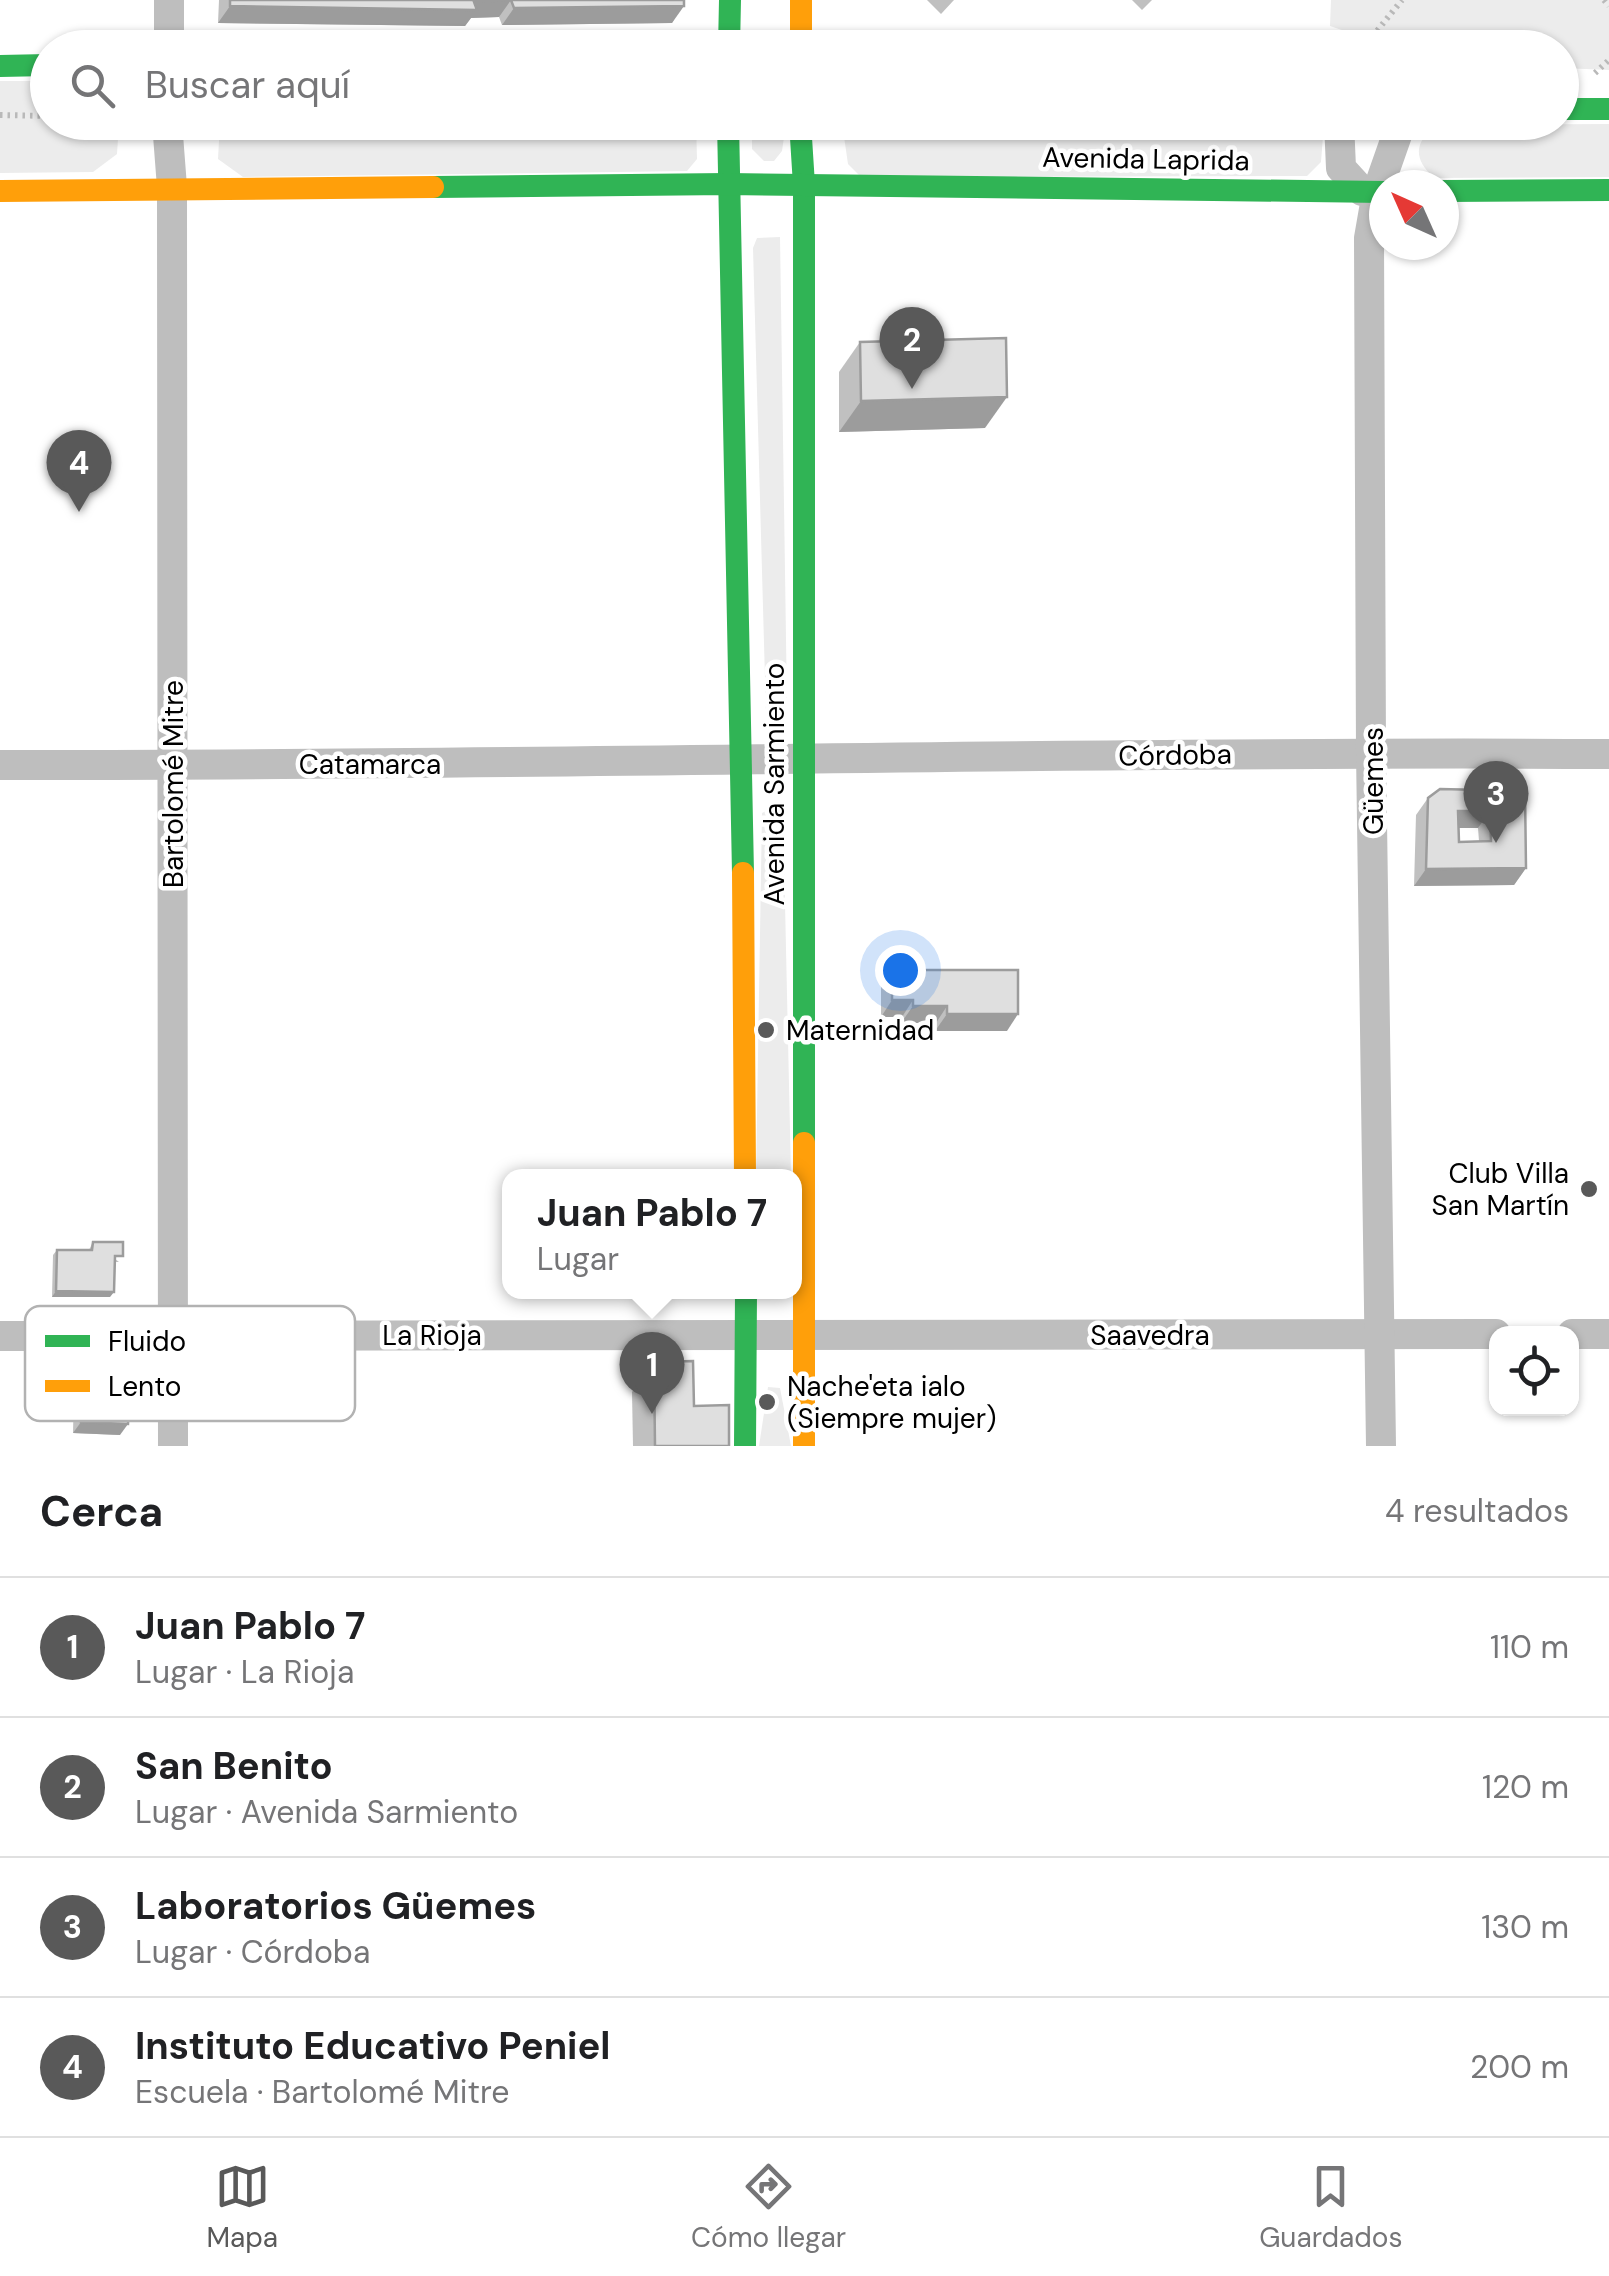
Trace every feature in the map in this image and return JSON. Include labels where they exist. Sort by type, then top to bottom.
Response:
[{"type":"main road","points":[[729,30],[730,0]]},
{"type":"main road","points":[[800,30],[801,0]]},
{"type":"main road","points":[[0,66],[30,66]]},
{"type":"main road","points":[[1579,109],[1609,109]]},
{"type":"main road","name":"Avenida Sarmiento","points":[[728,140],[745,1169]]},
{"type":"main road","name":"Avenida Sarmiento","points":[[801,140],[804,1446]]},
{"type":"main road","name":"Avenida Laprida","points":[[0,191],[728,184],[1369,192]]},
{"type":"main road","points":[[1459,190],[1609,190]]},
{"type":"main road","points":[[744,1446],[746,1299]]},
{"type":"street","points":[[169,0],[169,30]]},
{"type":"street","name":"Bartolomé Mitre","points":[[169,140],[172,1306]]},
{"type":"street","points":[[1339,140],[1340,168],[1369,188]]},
{"type":"street","name":"Güemes","points":[[1383,170],[1394,140]]},
{"type":"street","name":"Güemes","points":[[1369,260],[1371,752],[1382,1446]]},
{"type":"street","name":"Córdoba","points":[[741,760],[1371,752],[1609,754]]},
{"type":"street","name":"Catamarca","points":[[0,765],[741,760]]},
{"type":"street","name":"Saavedra","points":[[804,1336],[1489,1334]]},
{"type":"street","points":[[1579,1334],[1609,1334]]},
{"type":"street","name":"La Rioja","points":[[355,1335],[804,1336]]},
{"type":"street","name":"La Rioja","points":[[0,1336],[25,1336]]},
{"type":"street","name":"Bartolomé Mitre","points":[[173,1421],[173,1446]]},
{"type":"path","points":[[1378,30],[1402,0]]},
{"type":"path","points":[[1604,0],[1609,6]]},
{"type":"path","points":[[0,115],[30,116]]},
{"type":"shaded area","points":[[1331,0],[1609,0],[1609,70],[1579,69],[1579,30],[1342,30],[1330,26]]},
{"type":"shaded area","points":[[0,81],[30,81],[30,140],[118,140],[117,154],[93,172],[0,173]]},
{"type":"shaded area","points":[[1579,124],[1609,124],[1609,177],[1459,178],[1459,170],[1427,170],[1419,151],[1422,140],[1579,140]]},
{"type":"shaded area","points":[[219,140],[696,140],[697,159],[687,171],[243,177],[218,159]]},
{"type":"shaded area","points":[[752,140],[784,140],[782,151],[774,161],[764,161],[752,149]]},
{"type":"shaded area","points":[[844,140],[1323,140],[1321,162],[1307,176],[861,177],[848,164]]},
{"type":"shaded area","points":[[780,237],[787,706],[780,714],[766,715],[753,248],[757,238]]},
{"type":"shaded area","points":[[770,809],[783,812],[791,1169],[756,1169],[762,813]]},
{"type":"shaded area","points":[[768,1387],[780,1388],[791,1446],[759,1446]]},
{"type":"building","points":[[230,0],[511,0],[474,2],[477,10],[230,6]]},
{"type":"building","points":[[511,0],[684,0],[684,6],[514,8]]},
{"type":"building","points":[[1006,338],[1007,397],[861,401],[860,342]]},
{"type":"building","points":[[1440,789],[1525,791],[1526,868],[1426,869],[1428,798]],"holes":[[[1458,811],[1490,811],[1491,841],[1459,842]]]},
{"type":"building","points":[[892,970],[1018,970],[1018,1014],[947,1014],[947,1006],[913,1006],[913,1000],[892,1000]]},
{"type":"building","points":[[93,1242],[123,1242],[123,1256],[115,1256],[114,1292],[56,1291],[57,1250],[92,1250]]},
{"type":"building","points":[[693,1361],[694,1406],[729,1405],[729,1446],[655,1446],[654,1362]]},
{"type":"building","points":[[81,1421],[128,1421],[128,1424]]},
{"type":"traffic: fast","points":[[729,30],[730,0]]},
{"type":"traffic: fast","points":[[0,66],[30,65]]},
{"type":"traffic: fast","points":[[1579,109],[1609,109]]},
{"type":"traffic: fast","points":[[728,140],[743,873]]},
{"type":"traffic: fast","points":[[801,140],[804,1143]]},
{"type":"traffic: fast","points":[[433,187],[728,184],[1369,192]]},
{"type":"traffic: fast","points":[[1459,191],[1609,190]]},
{"type":"traffic: fast","points":[[745,1446],[746,1299]]},
{"type":"traffic: slow","points":[[801,0],[801,30]]},
{"type":"traffic: slow","points":[[0,191],[433,187]]},
{"type":"traffic: slow","points":[[743,873],[745,1169]]},
{"type":"traffic: slow","points":[[804,1143],[804,1446]]},
{"type":"place","name":"San Benito","points":[[912,389]]},
{"type":"place","name":"Instituto Educativo Peniel","points":[[79,512]]},
{"type":"place","name":"Laboratorios Güemes","points":[[1496,843]]},
{"type":"place","name":"Maternidad","points":[[766,1030]]},
{"type":"place","name":"Club Villa San Martín","points":[[1589,1189]]},
{"type":"place","name":"Nache'eta ialo (Siempre mujer)","points":[[767,1402]]},
{"type":"place","name":"Juan Pablo 7","points":[[652,1414]]}]
